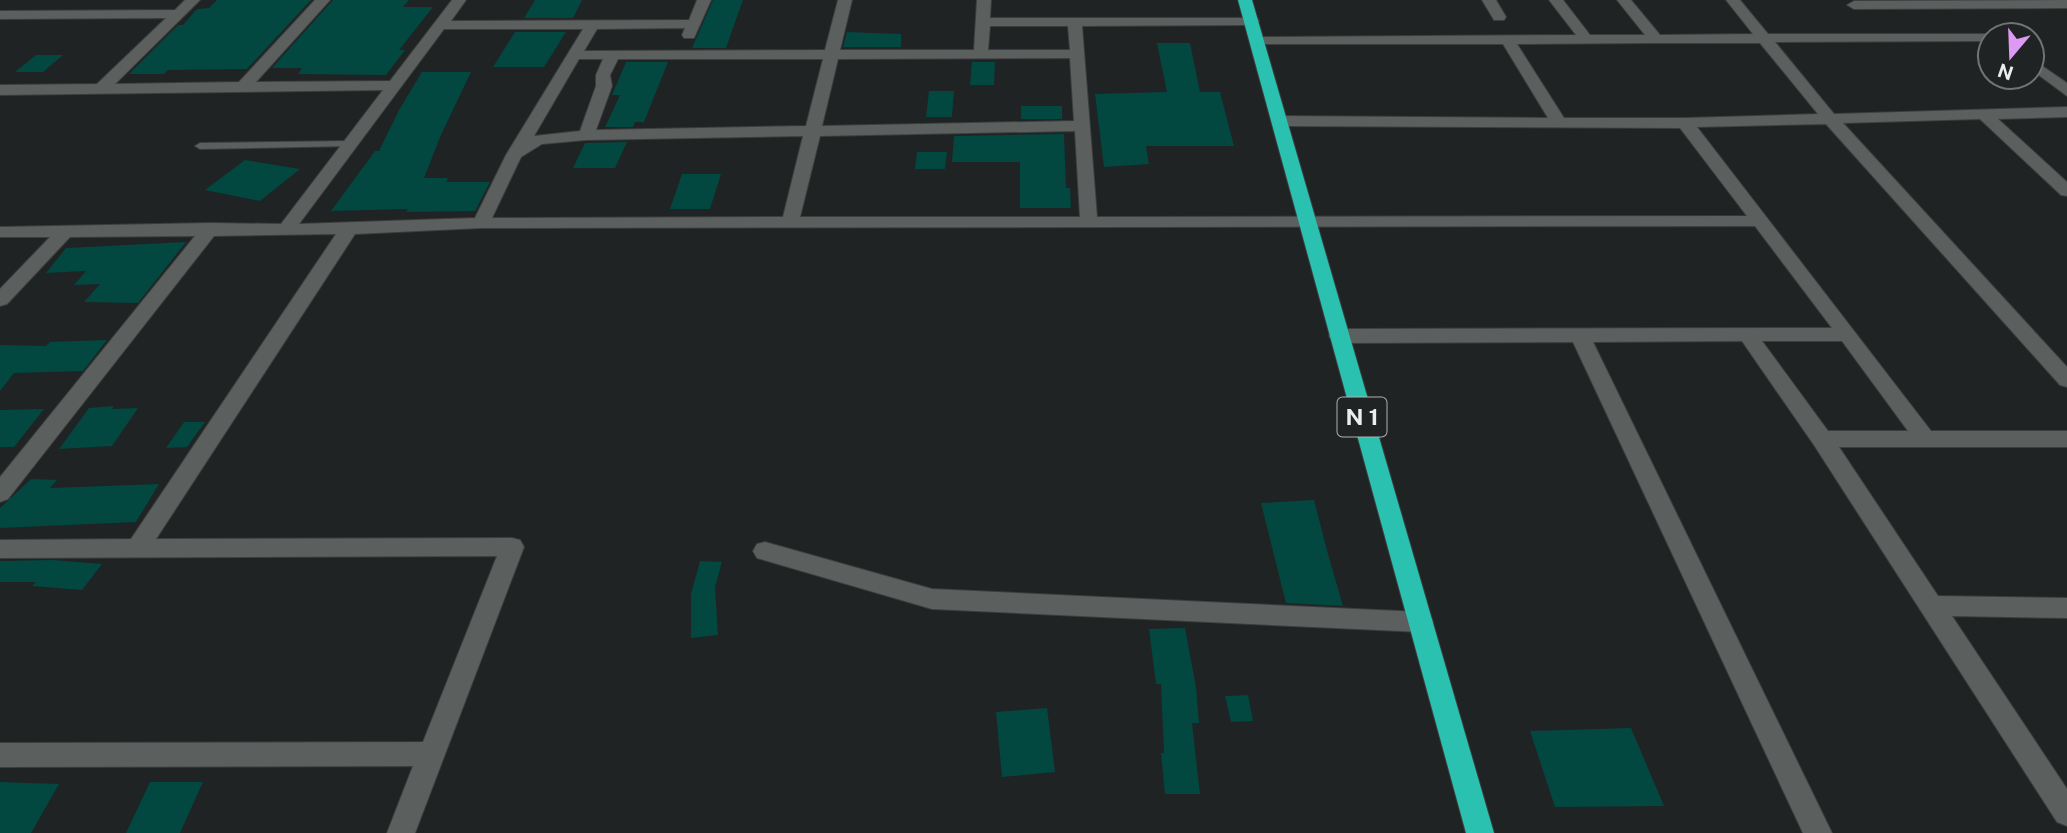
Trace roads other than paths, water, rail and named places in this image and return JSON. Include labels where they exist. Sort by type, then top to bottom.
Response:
[{"type":"highway","name":"N 1","points":[[1245,0],[1480,833]]},
{"type":"street","points":[[114,16],[132,0]]},
{"type":"street","points":[[101,89],[193,0]]},
{"type":"street","points":[[244,86],[323,0]]},
{"type":"street","points":[[287,228],[459,0]]},
{"type":"street","points":[[683,53],[704,0]]},
{"type":"street","points":[[790,223],[845,0]]},
{"type":"street","points":[[981,54],[984,0]]},
{"type":"street","points":[[1489,0],[1499,17]]},
{"type":"street","points":[[1556,0],[1587,40]]},
{"type":"street","points":[[1624,0],[1657,40]]},
{"type":"street","points":[[1733,0],[1832,120],[2067,380]]},
{"type":"street","points":[[1852,2],[1890,37]]},
{"type":"street","points":[[1852,2],[2067,4]]},
{"type":"street","points":[[1958,5],[1979,21]]},
{"type":"street","points":[[0,16],[178,14]]},
{"type":"street","points":[[982,22],[1075,21],[1508,41],[1976,37]]},
{"type":"street","points":[[1075,21],[1088,223]]},
{"type":"street","points":[[481,223],[514,155],[593,24]]},
{"type":"street","points":[[439,25],[693,24]]},
{"type":"street","points":[[1508,41],[1559,124]]},
{"type":"street","points":[[575,55],[1076,54]]},
{"type":"street","points":[[586,135],[604,86],[603,75],[613,55]]},
{"type":"street","points":[[2046,74],[2067,91]]},
{"type":"street","points":[[0,90],[395,85]]},
{"type":"street","points":[[1279,121],[1685,123],[2067,112]]},
{"type":"street","points":[[1985,114],[2067,191]]},
{"type":"street","points":[[1685,123],[1925,439]]},
{"type":"street","points":[[521,145],[544,138],[586,135],[1082,126]]},
{"type":"street","points":[[0,232],[211,228],[349,229],[481,223],[1307,224],[1761,221]]},
{"type":"street","points":[[0,493],[211,228]]},
{"type":"street","points":[[137,549],[349,229]]},
{"type":"street","points":[[0,300],[65,232]]},
{"type":"street","points":[[1747,334],[1822,439],[2067,813]]},
{"type":"street","points":[[1339,336],[1847,334]]},
{"type":"street","points":[[1580,335],[1818,833]]},
{"type":"street","points":[[1822,439],[2067,439]]},
{"type":"street","points":[[0,549],[512,547],[401,833]]},
{"type":"street","points":[[765,551],[933,599],[1421,622]]},
{"type":"street","points":[[1931,606],[2067,608]]},
{"type":"street","points":[[0,755],[432,754]]},
{"type":"lane","points":[[200,146],[349,144]]}]
